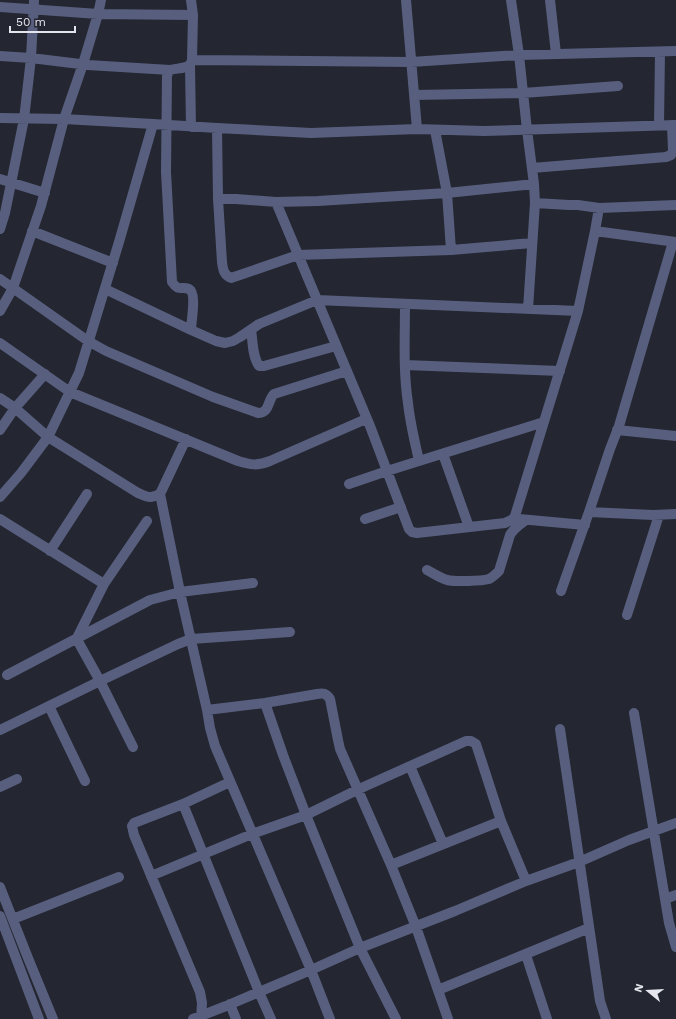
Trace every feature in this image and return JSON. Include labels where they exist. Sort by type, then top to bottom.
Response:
[{"type":"street","points":[[0,311],[13,288],[41,206],[64,119],[83,64],[102,0]]},
{"type":"street","points":[[191,0],[193,14],[191,127]]},
{"type":"street","points":[[406,0],[417,129]]},
{"type":"street","points":[[512,0],[535,203],[528,309]]},
{"type":"street","points":[[550,0],[556,54]]},
{"type":"street","points":[[0,229],[5,213],[24,119],[34,5]]},
{"type":"street","points":[[0,7],[34,5],[98,14],[193,14]]},
{"type":"street","points":[[659,125],[660,52]]},
{"type":"street","points":[[0,56],[170,70],[187,67],[191,63],[411,62],[519,55],[676,52]]},
{"type":"street","points":[[170,70],[167,75],[166,172],[171,274],[172,282],[175,286],[180,289],[188,289],[192,292],[191,330]]},
{"type":"street","points":[[414,95],[523,93],[618,86]]},
{"type":"street","points":[[0,118],[64,119],[311,133],[417,129],[484,131],[674,125],[673,151],[671,155],[666,157],[532,168]]},
{"type":"street","points":[[0,497],[21,473],[48,437],[79,373],[153,124]]},
{"type":"street","points":[[216,128],[222,262],[227,277],[236,277],[298,255],[452,250],[532,243]]},
{"type":"street","points":[[435,130],[447,194],[452,250]]},
{"type":"street","points":[[0,179],[45,193]]},
{"type":"street","points":[[218,199],[276,202],[318,201],[447,194],[534,184]]},
{"type":"street","points":[[276,202],[366,418],[409,529],[412,532],[417,533],[506,523],[515,516],[578,311],[596,231],[599,208]]},
{"type":"street","points":[[535,203],[578,205],[599,208],[676,205]]},
{"type":"street","points":[[32,231],[113,262]]},
{"type":"street","points":[[561,591],[617,430],[675,242],[596,231]]},
{"type":"street","points":[[0,279],[88,341],[106,351],[206,394],[258,413],[266,411],[270,398],[274,394],[347,372]]},
{"type":"street","points":[[105,289],[191,330],[216,341],[225,343],[233,341],[259,324],[317,300],[578,311]]},
{"type":"street","points":[[405,304],[405,365],[408,404],[419,461]]},
{"type":"street","points":[[251,330],[255,357],[260,366],[336,346]]},
{"type":"street","points":[[0,343],[70,392],[252,465],[261,465],[366,418]]},
{"type":"street","points":[[405,365],[560,371]]},
{"type":"street","points":[[0,430],[15,408],[45,374]]},
{"type":"street","points":[[0,398],[15,408],[48,437],[138,493],[149,497],[154,497],[160,494]]},
{"type":"street","points":[[349,484],[544,422]]},
{"type":"street","points":[[617,430],[676,436]]},
{"type":"street","points":[[186,439],[160,494],[210,728],[215,746],[311,970],[330,1019]]},
{"type":"street","points":[[443,454],[469,527]]},
{"type":"street","points":[[50,551],[87,494]]},
{"type":"street","points":[[365,519],[401,507]]},
{"type":"street","points":[[589,512],[659,515],[676,514]]},
{"type":"street","points":[[627,615],[659,515]]},
{"type":"street","points":[[0,519],[104,584]]},
{"type":"street","points":[[513,519],[585,525]]},
{"type":"street","points":[[133,747],[100,680],[80,645],[78,638],[104,584],[148,520]]},
{"type":"street","points":[[426,570],[453,581],[482,580],[496,575],[499,571],[512,531],[515,527],[526,520]]},
{"type":"street","points":[[7,675],[150,600],[180,592],[253,582]]},
{"type":"street","points":[[0,730],[100,680],[191,639],[290,632]]},
{"type":"street","points":[[207,710],[266,703],[324,693],[328,696],[330,699],[338,740],[416,927],[448,1019]]},
{"type":"street","points":[[266,703],[283,755],[306,815],[360,948],[396,1019]]},
{"type":"street","points":[[49,706],[85,781]]},
{"type":"street","points":[[634,713],[669,923],[676,947]]},
{"type":"street","points":[[560,729],[600,1001],[606,1019]]},
{"type":"street","points":[[152,876],[252,834],[306,815],[410,766],[466,741],[471,741],[476,744],[501,821],[526,881]]},
{"type":"street","points":[[410,766],[443,844]]},
{"type":"street","points":[[0,787],[17,779]]},
{"type":"street","points":[[199,1018],[202,1003],[200,992],[134,835],[132,826],[134,823],[183,804],[230,782]]},
{"type":"street","points":[[183,804],[271,1019]]},
{"type":"street","points":[[391,865],[501,821]]},
{"type":"street","points":[[199,1018],[360,948],[416,927],[526,881],[579,862],[629,840],[676,823]]},
{"type":"street","points":[[13,919],[119,877]]},
{"type":"street","points":[[0,886],[53,1019]]},
{"type":"street","points":[[665,899],[676,895]]},
{"type":"street","points":[[0,916],[39,1019]]},
{"type":"street","points":[[438,990],[589,928]]},
{"type":"street","points":[[526,955],[547,1019]]},
{"type":"street","points":[[230,1004],[236,1019]]}]
